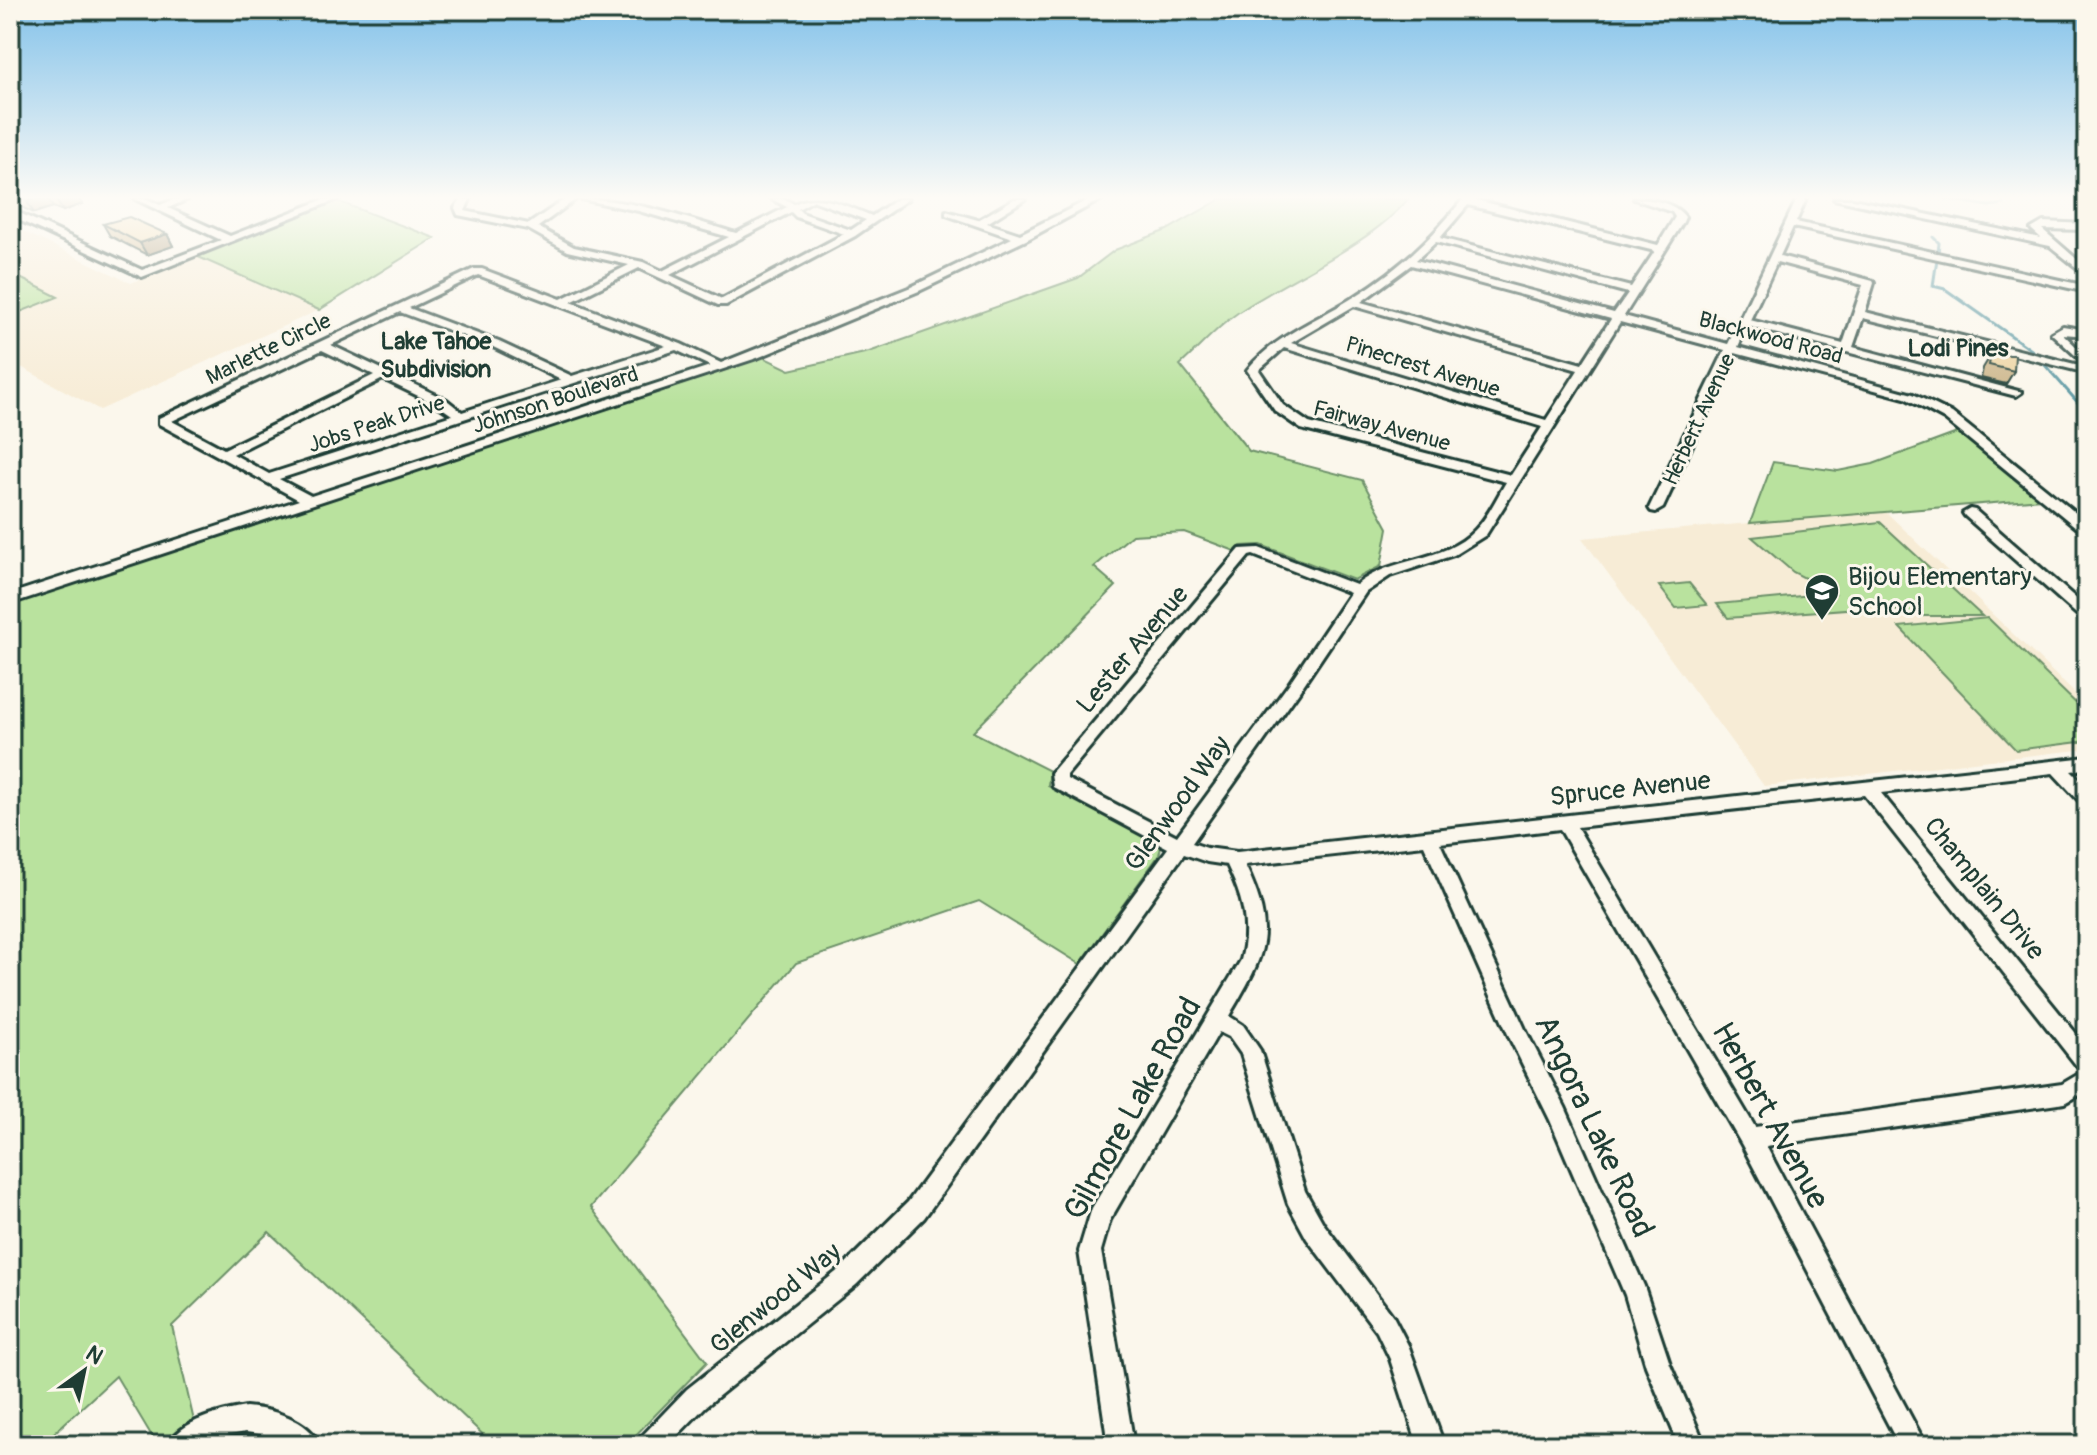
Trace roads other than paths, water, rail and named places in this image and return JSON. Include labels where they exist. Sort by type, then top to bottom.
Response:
[{"type":"street","points":[[127,267],[142,274],[160,267]]},
{"type":"street","points":[[563,302],[633,267]]},
{"type":"street","points":[[645,267],[722,303],[790,267]]},
{"type":"street","points":[[661,275],[677,267]]},
{"type":"street","name":"Johnson Boulevard","points":[[10,599],[720,367],[806,336],[959,267]]},
{"type":"street","name":"Fairway Avenue","points":[[1399,267],[1353,303],[1285,345],[1253,370],[1279,408],[1297,422],[1514,480]]},
{"type":"street","name":"Blackwood Road","points":[[1429,267],[1881,387],[1923,402],[1955,421],[2087,529]]},
{"type":"street","points":[[1541,267],[1634,291]]},
{"type":"street","name":"Glenwood Way","points":[[651,1445],[696,1398],[848,1277],[916,1210],[1181,846],[1359,591],[1374,577],[1459,550],[1481,532],[1649,267]]},
{"type":"street","name":"Herbert Avenue","points":[[1656,508],[1771,267]]},
{"type":"street","points":[[1810,267],[1865,281],[1871,288],[1847,349]]},
{"type":"street","points":[[1987,267],[2087,289]]},
{"type":"street","name":"Marlette Circle","points":[[308,500],[163,421],[478,271],[677,346],[720,367]]},
{"type":"street","points":[[1353,303],[1585,368]]},
{"type":"street","points":[[399,308],[495,344],[568,379]]},
{"type":"street","points":[[1861,314],[2087,370]]},
{"type":"street","points":[[1744,322],[2016,392]]},
{"type":"street","points":[[2087,333],[2063,329],[2056,333],[2087,363]]},
{"type":"street","points":[[321,345],[443,403],[462,417]]},
{"type":"street","name":"Pinecrest Avenue","points":[[1285,345],[1549,425]]},
{"type":"street","name":"Jobs Peak Drive","points":[[269,478],[677,346]]},
{"type":"street","points":[[226,453],[382,375]]},
{"type":"street","points":[[1970,513],[2087,616]]},
{"type":"street","name":"Lester Avenue","points":[[1059,782],[1059,773],[1249,550],[1359,591]]},
{"type":"street","name":"Spruce Avenue","points":[[1059,782],[1181,846],[1207,855],[1233,858],[2087,763]]},
{"type":"street","points":[[2057,767],[2087,798]]},
{"type":"street","name":"Champlain Drive","points":[[1868,788],[2087,1063]]},
{"type":"street","name":"Herbert Avenue","points":[[1565,822],[1750,1138],[1913,1445]]},
{"type":"street","name":"Angora Lake Road","points":[[1429,837],[1558,1114],[1636,1294],[1658,1366],[1692,1445]]},
{"type":"street","name":"Gilmore Lake Road","points":[[1121,1445],[1090,1251],[1094,1231],[1217,1020],[1256,944],[1255,910],[1233,858]]},
{"type":"street","points":[[1217,1020],[1236,1031],[1250,1050],[1296,1196],[1315,1231],[1385,1324],[1401,1355],[1431,1445]]},
{"type":"street","points":[[1750,1138],[2065,1093],[2087,1080]]},
{"type":"street","points":[[182,1445],[221,1425],[261,1419],[278,1423],[307,1445]]},
{"type":"waterway","points":[[1936,267],[1933,286],[1945,289],[2037,354]]},
{"type":"waterway","points":[[2044,364],[2087,413]]},
{"type":"place","name":"Bijou Elementary School","points":[[1822,622]]},
{"type":"district","name":"Lodi Pines","points":[[1958,348]]},
{"type":"district","name":"Lake Tahoe Subdivision","points":[[436,355]]}]
